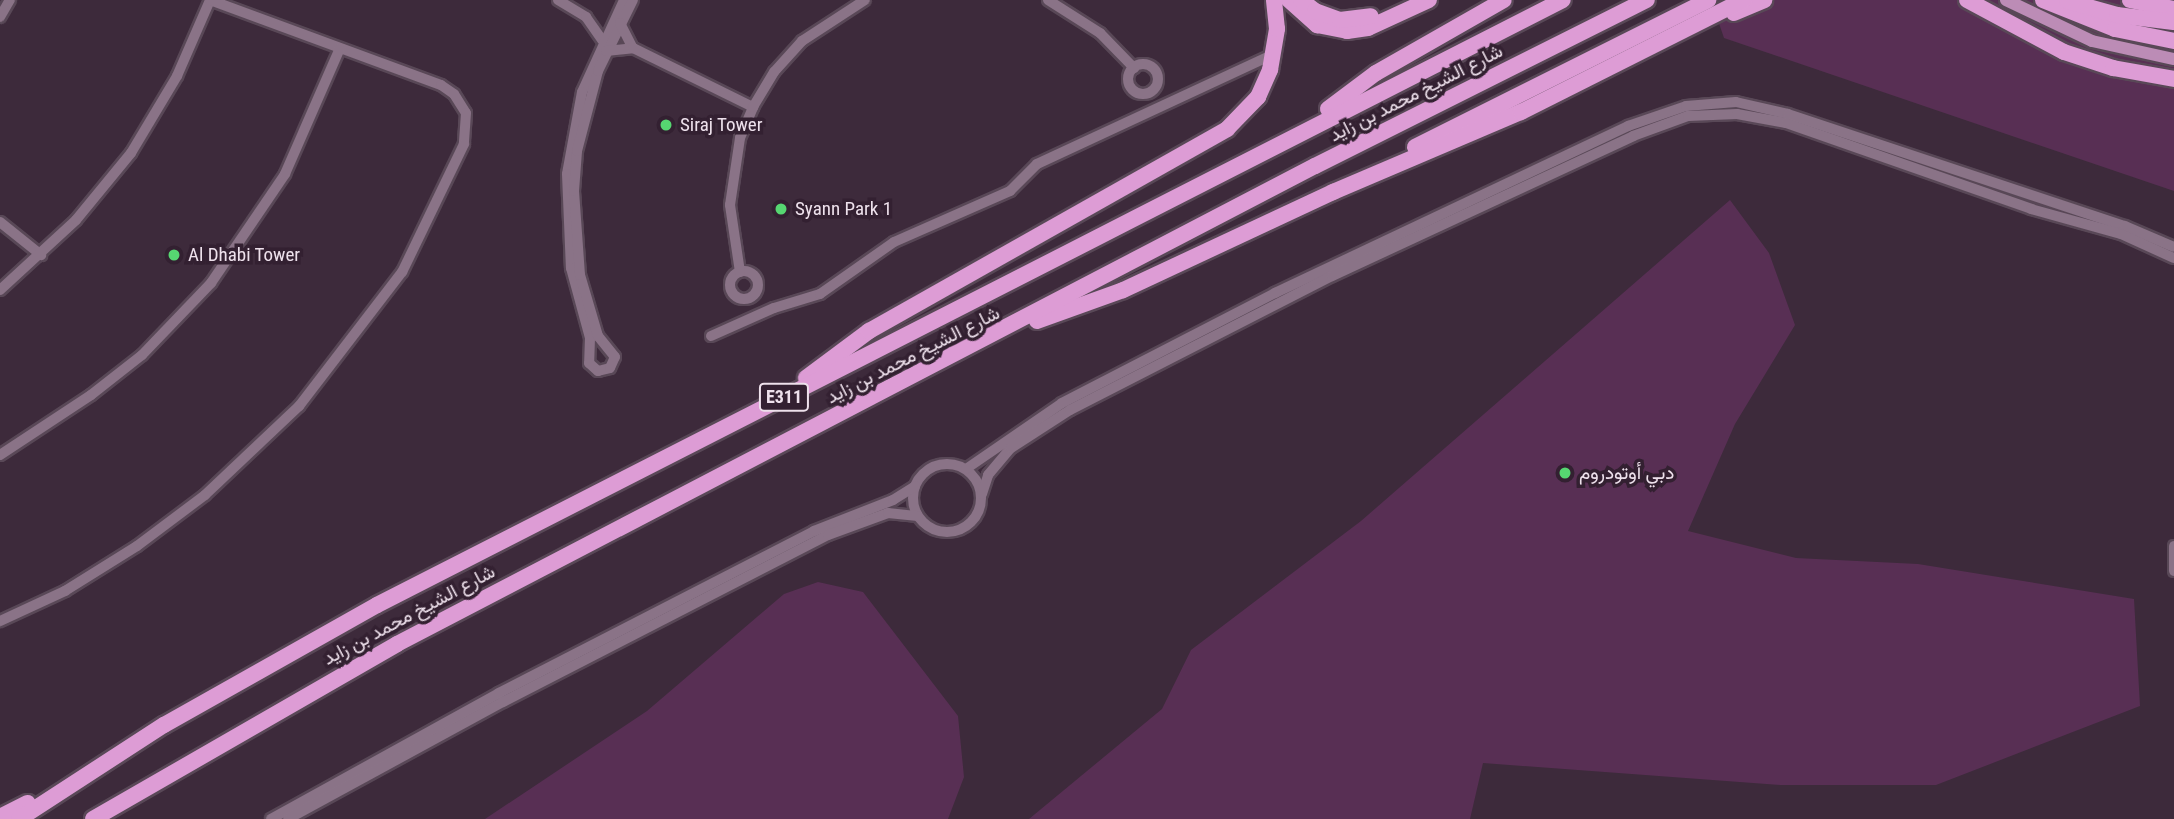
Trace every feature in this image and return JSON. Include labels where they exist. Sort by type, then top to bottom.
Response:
[{"type":"highway","points":[[780,399],[859,337],[1227,129],[1258,97],[1274,54],[1274,0]]},
{"type":"highway","points":[[1289,0],[1317,25],[1347,31],[1367,28],[1429,0]]},
{"type":"highway","points":[[1301,0],[1327,16],[1353,20],[1412,0]]},
{"type":"highway","points":[[1302,130],[1376,73],[1504,0]]},
{"type":"highway","name":"شارع الشيخ محمد بن زايد","points":[[19,819],[77,778],[340,625],[1302,130],[1563,0]]},
{"type":"highway","name":"شارع الشيخ محمد بن زايد","points":[[93,819],[397,644],[1002,333],[1303,172],[1647,0]]},
{"type":"highway","points":[[1333,192],[1708,0]]},
{"type":"highway","points":[[1002,333],[1116,293],[1333,192],[1513,116],[1744,0]]},
{"type":"highway","points":[[1626,60],[1764,0]]},
{"type":"highway","points":[[1967,0],[2064,52],[2113,68],[2174,79]]},
{"type":"highway","points":[[2043,0],[2115,29],[2174,41]]},
{"type":"highway","points":[[2065,0],[2117,16],[2174,22]]},
{"type":"highway","points":[[2130,0],[2174,9]]},
{"type":"highway","points":[[0,817],[77,778]]},
{"type":"main road","points":[[2006,0],[2022,10],[2092,41],[2174,59]]},
{"type":"street","points":[[0,17],[10,0]]},
{"type":"street","points":[[0,290],[38,257],[91,204],[141,139],[177,76],[210,0],[229,3],[426,81],[444,93],[456,110],[462,130],[461,151],[402,272],[299,406],[205,495],[137,547],[65,591],[0,621]]},
{"type":"street","points":[[558,0],[586,18],[604,46],[585,113],[574,191],[576,254],[584,297],[598,336],[615,357],[610,368],[598,371],[589,363],[590,338],[574,286],[565,202],[575,119],[604,46],[624,0]]},
{"type":"street","points":[[617,19],[634,0]]},
{"type":"street","points":[[740,272],[730,205],[740,138],[753,107],[774,72],[802,41],[834,16],[865,0]]},
{"type":"street","points":[[1048,0],[1100,33],[1134,68]]},
{"type":"street","points":[[586,18],[617,19]]},
{"type":"street","points":[[617,19],[633,48]]},
{"type":"street","points":[[604,46],[633,48],[753,107]]},
{"type":"street","points":[[0,455],[82,402],[142,355],[211,283],[285,174],[340,48]]},
{"type":"street","points":[[711,336],[820,294],[894,242],[1010,191],[1037,164],[1274,54]]},
{"type":"street","points":[[271,819],[499,693],[814,531],[893,500],[915,486],[937,466],[966,469],[1062,403],[1275,293],[1628,126],[1686,106],[1724,102],[1761,106],[2011,188],[2174,247]]},
{"type":"street","points":[[288,819],[503,702],[828,535],[888,513],[918,516],[932,529],[959,530],[976,518],[988,475],[1011,448],[1070,410],[1332,276],[1672,121],[1725,113],[1772,120],[2007,201],[2120,234],[2174,258]]},
{"type":"street","points":[[2007,201],[2011,188]]},
{"type":"street","points":[[0,222],[38,257]]},
{"type":"street","points":[[966,469],[982,494]]},
{"type":"street","points":[[915,486],[918,516]]},
{"type":"street","points":[[2174,546],[2174,571]]},
{"type":"shaded area","points":[[1711,0],[2174,0],[2174,191],[1724,38]]},
{"type":"shaded area","name":"دبي أوتودروم","points":[[1730,200],[1769,253],[1795,325],[1735,424],[1688,531],[1796,558],[1918,564],[2134,599],[2140,706],[1936,785],[1780,785],[1483,763],[1470,819],[1029,819],[1162,709],[1191,650],[1361,521]]},
{"type":"shaded area","points":[[818,582],[863,592],[958,716],[964,777],[948,819],[485,819],[647,711],[784,594]]},
{"type":"place","name":"Siraj Tower","points":[[666,125]]},
{"type":"place","name":"Syann Park 1","points":[[781,209]]},
{"type":"place","name":"Al Dhabi Tower","points":[[174,255]]},
{"type":"place","name":"دبي أوتودروم","points":[[1565,473]]}]
